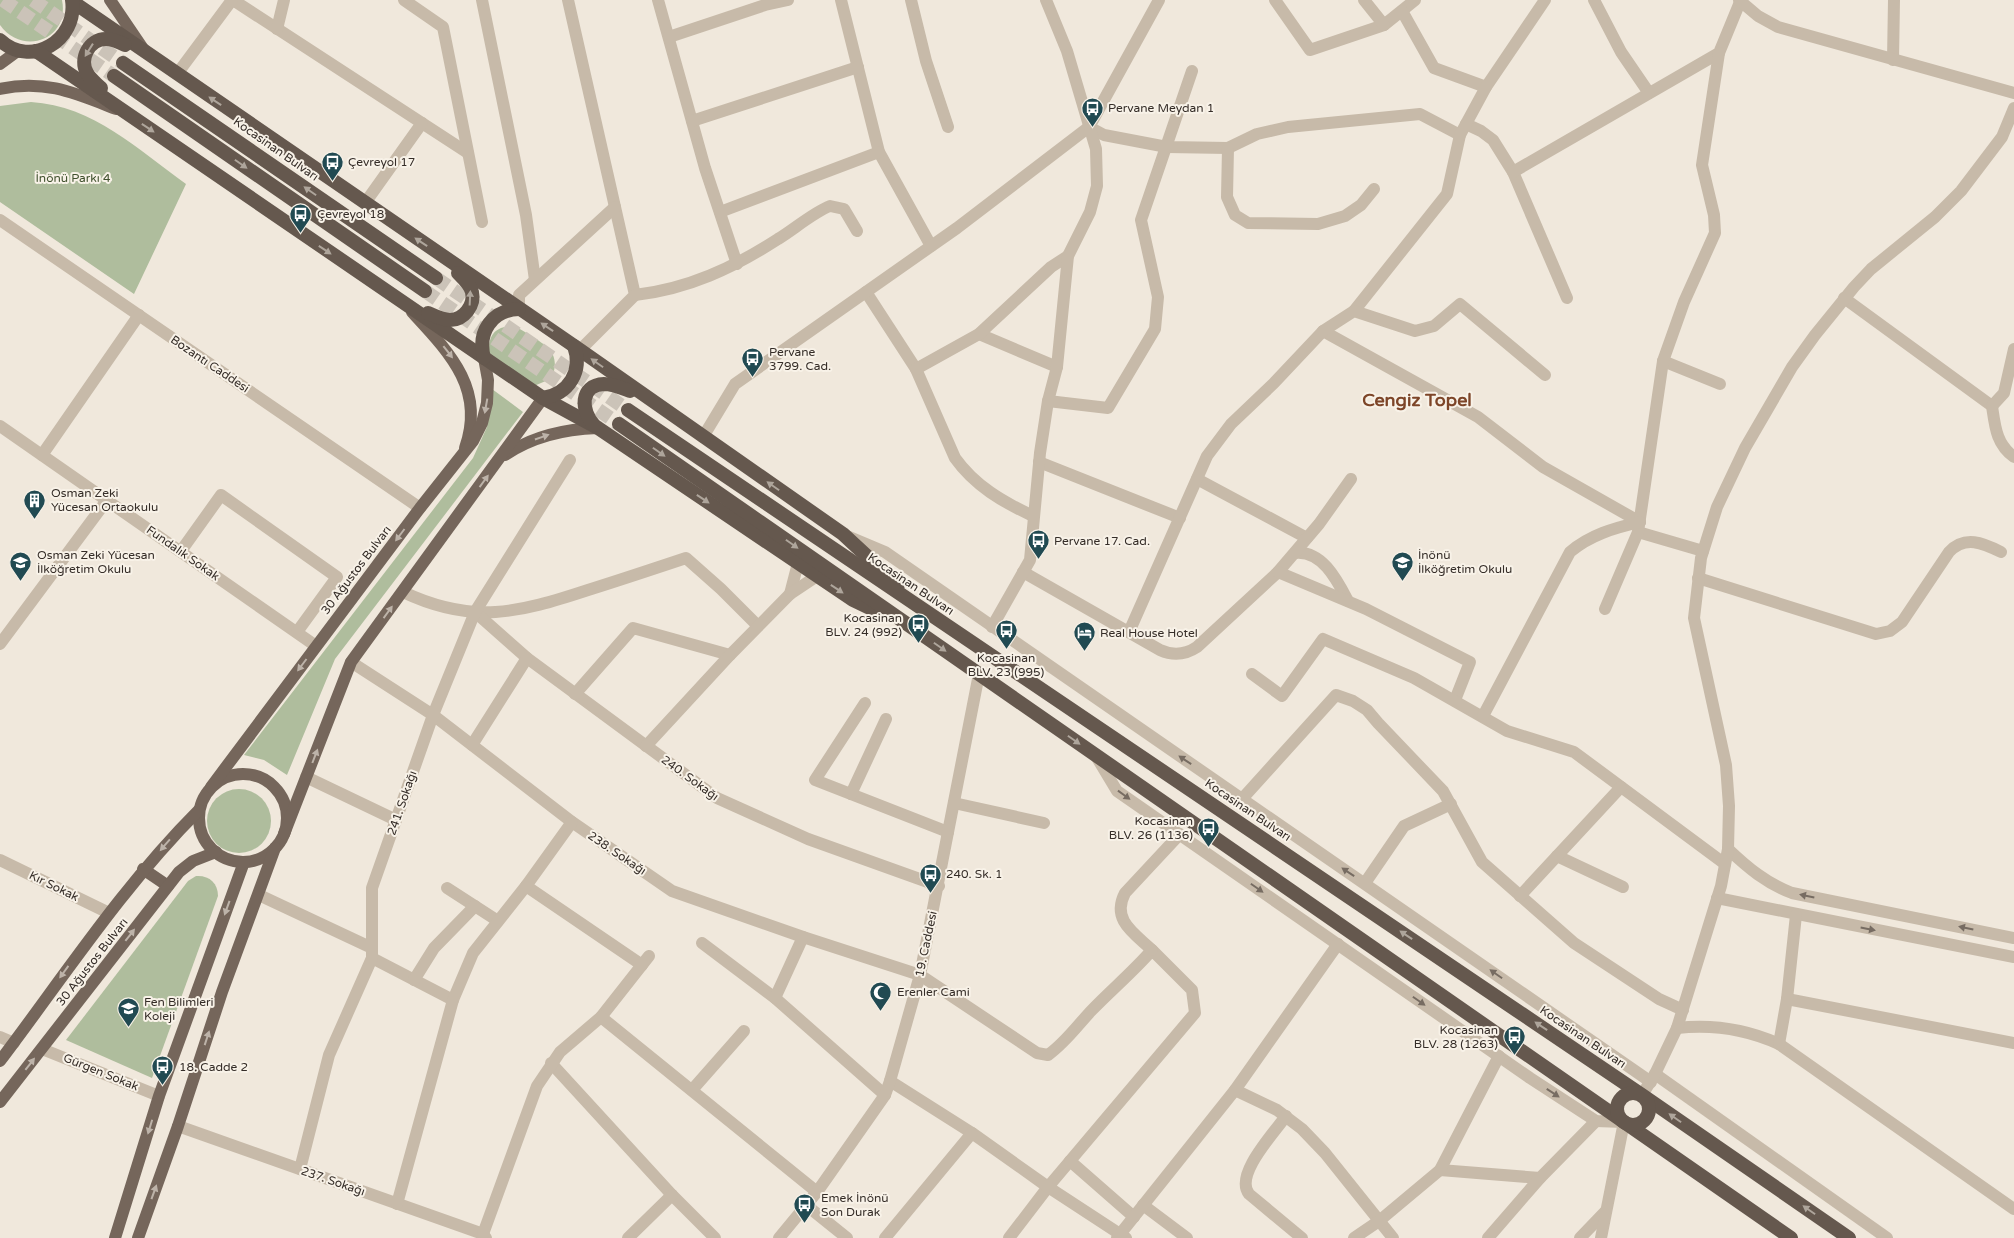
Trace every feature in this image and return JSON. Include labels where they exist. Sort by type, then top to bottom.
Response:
[{"type":"highway","points":[[72,1],[577,348],[843,534],[932,617]]},
{"type":"highway","points":[[0,40],[18,50],[36,51],[52,46],[64,34],[72,19],[72,1]]},
{"type":"highway","points":[[128,115],[90,77],[84,67],[85,55],[91,44],[108,38],[147,54]]},
{"type":"highway","points":[[36,51],[543,398],[598,428],[853,600],[919,632]]},
{"type":"highway","name":"Kocasinan Bulvarı","points":[[123,62],[436,278]]},
{"type":"highway","points":[[114,76],[425,291]]},
{"type":"highway","points":[[404,303],[449,320],[460,317],[469,310],[472,298],[470,286],[439,254]]},
{"type":"highway","points":[[484,358],[482,344],[488,324],[493,318],[505,311],[519,309]]},
{"type":"highway","points":[[543,398],[556,394],[568,386],[577,367],[577,348]]},
{"type":"highway","points":[[598,428],[586,415],[584,404],[587,393],[595,386],[610,384],[645,396]]},
{"type":"highway","name":"Kocasinan Bulvarı","points":[[628,410],[1642,1095],[1849,1238]]},
{"type":"highway","points":[[619,424],[1791,1238]]},
{"type":"highway","points":[[1627,1093],[1637,1093],[1646,1098],[1649,1108],[1646,1118],[1638,1124],[1624,1122],[1620,1119],[1616,1109],[1619,1100],[1627,1093]]},
{"type":"main road","points":[[110,0],[147,54]]},
{"type":"main road","points":[[0,64],[18,50]]},
{"type":"main road","points":[[0,89],[29,85],[57,88],[77,93],[128,115]]},
{"type":"main road","points":[[404,303],[446,349],[464,379],[469,399],[470,420],[462,455]]},
{"type":"main road","name":"30 Ağustos Bulvarı","points":[[211,787],[476,436],[485,413],[488,392],[484,358]]},
{"type":"main road","points":[[138,1238],[178,1126],[222,992],[275,848],[284,834],[351,662],[543,398]]},
{"type":"main road","points":[[499,460],[520,446],[542,437],[570,430],[598,428]]},
{"type":"main road","points":[[275,848],[261,858],[244,862],[227,859],[216,852],[202,835],[200,827],[199,810],[205,794],[217,781],[233,774],[250,774],[266,780],[279,792],[286,808],[284,834]]},
{"type":"main road","name":"30 Ağustos Bulvarı","points":[[0,1061],[143,869],[199,810]]},
{"type":"main road","name":"30 Ağustos Bulvarı","points":[[0,1102],[185,866],[200,857],[216,852]]},
{"type":"main road","points":[[115,1238],[159,1096],[244,862]]},
{"type":"main road","points":[[143,869],[168,886]]},
{"type":"street","points":[[177,74],[233,0],[468,153]]},
{"type":"street","points":[[277,29],[284,0]]},
{"type":"street","points":[[404,0],[443,27],[482,222]]},
{"type":"street","points":[[482,0],[526,216],[535,280]]},
{"type":"street","points":[[568,0],[635,294]]},
{"type":"street","points":[[658,0],[692,121],[736,264]]},
{"type":"street","points":[[668,37],[764,3],[788,0]]},
{"type":"street","points":[[841,0],[879,152],[931,246]]},
{"type":"street","points":[[911,0],[926,61],[948,127]]},
{"type":"street","points":[[992,627],[1030,560],[1039,462],[1048,401],[1057,367],[1068,256],[1090,212],[1098,186],[1098,161],[1089,127],[1067,50],[1046,0]]},
{"type":"street","points":[[703,437],[735,384],[931,246],[1089,127],[1159,0]]},
{"type":"street","points":[[1275,0],[1310,50],[1384,25],[1415,0]]},
{"type":"street","points":[[1364,0],[1384,25]]},
{"type":"street","points":[[1129,632],[1207,456],[1231,424],[1274,383],[1323,331],[1354,312],[1447,194],[1463,130],[1486,87],[1545,0]]},
{"type":"street","points":[[1594,0],[1621,52],[1649,93]]},
{"type":"street","points":[[1893,60],[1894,0]]},
{"type":"street","points":[[1605,609],[1639,527],[1664,360],[1684,302],[1715,233],[1714,215],[1702,165],[1719,53],[1739,1],[1758,16],[1778,27],[2014,93]]},
{"type":"street","points":[[1402,11],[1434,68],[1486,87]]},
{"type":"street","points":[[1513,172],[1719,53]]},
{"type":"street","points":[[692,121],[858,68]]},
{"type":"street","points":[[1048,401],[1108,408],[1155,329],[1158,297],[1141,220],[1192,71]]},
{"type":"street","points":[[1642,1095],[1653,1078],[1677,1028],[1717,898],[1728,849],[1730,806],[1726,765],[1694,618],[1703,551],[1717,507],[1745,448],[1792,367],[1815,334],[1844,298],[1871,269],[1935,217],[1961,190],[2002,137],[2014,108]]},
{"type":"street","points":[[1089,127],[1104,135],[1167,147],[1228,148],[1257,134],[1288,127],[1420,114],[1463,130],[1480,131],[1493,140],[1513,172],[1567,298]]},
{"type":"street","points":[[365,203],[422,123]]},
{"type":"street","points":[[1228,148],[1227,197],[1235,215],[1248,224],[1318,224],[1336,220],[1353,211],[1374,189]]},
{"type":"street","points":[[720,212],[879,152]]},
{"type":"street","points":[[577,348],[635,294],[687,285],[736,264],[830,206],[844,210],[857,231]]},
{"type":"street","points":[[519,309],[519,295],[615,207]]},
{"type":"street","name":"Bozantı Caddesi","points":[[0,220],[420,508]]},
{"type":"street","points":[[916,370],[979,334],[1052,267],[1068,256]]},
{"type":"street","points":[[866,292],[916,370],[955,458],[976,482],[991,493],[1033,516]]},
{"type":"street","points":[[1844,298],[1992,406],[1997,437],[2003,447],[2014,457]]},
{"type":"street","points":[[1354,312],[1415,331],[1434,326],[1460,304],[1544,375]]},
{"type":"street","points":[[42,455],[139,315]]},
{"type":"street","points":[[1323,331],[1478,417],[1544,466],[1639,527],[1703,551]]},
{"type":"street","points":[[979,334],[1057,367]]},
{"type":"street","points":[[1992,406],[2009,394],[2014,349]]},
{"type":"street","points":[[1664,360],[1720,384]]},
{"type":"street","name":"Fundalık Sokak","points":[[0,426],[316,646]]},
{"type":"street","name":"241. Sokağı","points":[[300,1169],[329,1054],[372,953],[372,888],[433,715],[475,612],[570,460]]},
{"type":"street","points":[[1039,462],[1180,518]]},
{"type":"street","points":[[1197,479],[1307,538]]},
{"type":"street","points":[[1023,572],[1166,653],[1186,653],[1198,647],[1278,572],[1307,538],[1351,479]]},
{"type":"street","points":[[181,551],[221,495],[337,577],[297,632]]},
{"type":"street","points":[[0,644],[107,500]]},
{"type":"street","points":[[1483,716],[1570,552],[1591,538],[1613,529],[1639,527]]},
{"type":"street","points":[[843,534],[885,552],[1242,800],[1887,1238]]},
{"type":"street","points":[[1698,578],[1876,634],[1890,631],[1902,622],[1949,552],[1958,544],[1975,542],[2001,552]]},
{"type":"street","points":[[1294,553],[1310,554],[1320,560],[1334,577],[1348,601]]},
{"type":"street","points":[[403,592],[430,604],[475,612],[510,612],[527,609],[686,558],[758,626]]},
{"type":"street","points":[[790,594],[798,563]]},
{"type":"street","points":[[1278,572],[1366,609],[1470,662],[1455,700]]},
{"type":"street","points":[[646,746],[730,654],[790,594],[817,576]]},
{"type":"street","name":"240. Sokağı","points":[[475,612],[527,658],[717,798],[808,839],[938,886]]},
{"type":"street","points":[[575,694],[633,628],[730,654]]},
{"type":"street","points":[[1252,674],[1282,696],[1323,639],[1414,678],[1507,731],[1574,752],[1725,864]]},
{"type":"street","points":[[472,745],[527,658]]},
{"type":"street","name":"238. Sokağı","points":[[351,662],[433,715],[572,822],[672,891],[803,937],[920,975],[1037,1053],[1048,1055],[1059,1048],[1089,1013],[1152,950]]},
{"type":"street","name":"19. Caddesi","points":[[779,1238],[817,1192],[885,1095],[890,1081],[920,975],[979,674]]},
{"type":"street","points":[[1242,800],[1336,695],[1353,700],[1367,710],[1378,724],[1443,790],[1482,862],[1574,943],[1659,999],[1683,1010]]},
{"type":"street","points":[[865,703],[815,780],[948,832]]},
{"type":"street","points":[[851,794],[886,718]]},
{"type":"street","points":[[1096,756],[1117,791],[1499,1056],[1596,1121],[1624,1122],[1601,1238]]},
{"type":"street","points":[[306,777],[396,820]]},
{"type":"street","points":[[1520,896],[1622,787]]},
{"type":"street","points":[[954,803],[1044,824]]},
{"type":"street","points":[[1365,883],[1404,826],[1451,804]]},
{"type":"street","points":[[398,1204],[453,1000],[473,953],[526,886],[572,822]]},
{"type":"street","points":[[1009,1238],[1048,1187],[1195,1013],[1192,990],[1125,924],[1119,911],[1120,902],[1125,893],[1180,834]]},
{"type":"street","points":[[1728,849],[1749,869],[1765,880],[1792,893],[2014,938]]},
{"type":"street","points":[[1557,856],[1623,887]]},
{"type":"street","name":"Kır Sokak","points":[[0,860],[109,913]]},
{"type":"street","points":[[484,1236],[531,1098],[551,1063],[569,1043],[602,1017],[645,961],[526,886]]},
{"type":"street","points":[[448,888],[498,921]]},
{"type":"street","points":[[259,895],[372,953],[414,980],[453,1000]]},
{"type":"street","points":[[1717,898],[2014,957]]},
{"type":"street","points":[[414,980],[434,948],[475,906]]},
{"type":"street","points":[[1779,1044],[1787,999],[1796,915]]},
{"type":"street","points":[[775,998],[803,937]]},
{"type":"street","points":[[702,943],[775,998],[885,1095]]},
{"type":"street","points":[[890,1081],[972,1133],[1121,1237],[1143,1205],[1235,1090],[1338,944]]},
{"type":"street","points":[[1787,999],[2014,1043]]},
{"type":"street","points":[[602,1017],[817,1192]]},
{"type":"street","points":[[1677,1028],[1693,1026],[1725,1028],[1754,1034],[1779,1044],[2014,1209]]},
{"type":"street","points":[[692,1090],[744,1031]]},
{"type":"street","points":[[0,1037],[14,1043]]},
{"type":"street","name":"Gürgen Sokak","points":[[42,1048],[159,1096]]},
{"type":"street","points":[[1354,1238],[1379,1221],[1440,1170],[1499,1056]]},
{"type":"street","points":[[551,1063],[672,1196],[715,1238]]},
{"type":"street","points":[[1235,1090],[1263,1102],[1286,1116],[1314,1140],[1393,1238]]},
{"type":"street","points":[[1286,1116],[1252,1163],[1244,1185],[1249,1194],[1302,1238]]},
{"type":"street","points":[[1488,1238],[1540,1178],[1596,1121]]},
{"type":"street","name":"237. Sokağı","points":[[178,1126],[484,1236]]},
{"type":"street","points":[[885,1238],[972,1133]]},
{"type":"street","points":[[1070,1161],[1134,1217]]},
{"type":"street","points":[[1440,1170],[1540,1178]]},
{"type":"street","points":[[628,1238],[672,1196]]},
{"type":"street","points":[[806,1205],[847,1238]]},
{"type":"street","points":[[1143,1205],[1186,1238]]},
{"type":"street","points":[[1580,1238],[1605,1212]]},
{"type":"green space","points":[[0,0],[62,0],[63,14],[59,25],[43,39],[21,40],[10,35],[0,25]]},
{"type":"green space","name":"İnönü Parkı 4","points":[[31,102],[54,105],[95,120],[114,131],[186,184],[134,294],[0,202],[0,106]]},
{"type":"green space","points":[[512,326],[543,344],[553,355],[554,371],[548,380],[534,386],[488,356],[490,339],[495,331]]},
{"type":"green space","points":[[492,389],[523,412],[335,659],[287,775],[264,760],[244,755],[473,458],[487,427]]},
{"type":"green space","points":[[239,789],[257,795],[265,803],[271,821],[265,839],[257,847],[239,853],[221,847],[213,839],[207,821],[213,803],[221,795]]},
{"type":"green space","points":[[196,876],[209,878],[218,891],[218,896],[152,1078],[66,1040],[188,881]]},
{"type":"tunnel","points":[[3,0],[114,76]]},
{"type":"tunnel","points":[[33,0],[123,63]]},
{"type":"tunnel","points":[[436,278],[628,410]]},
{"type":"tunnel","points":[[425,291],[619,424]]},
{"type":"place","name":"Pervane Meydan 1","points":[[1092,127]]},
{"type":"place","name":"Çevreyol 17","points":[[332,181]]},
{"type":"place","name":"Çevreyol 18","points":[[301,233]]},
{"type":"place","name":"Pervane 3799. Cad.","points":[[753,378]]},
{"type":"place","name":"Osman Zeki Yücesan Ortaokulu","points":[[35,519]]},
{"type":"place","name":"Pervane 17. Cad.","points":[[1038,560]]},
{"type":"place","name":"Osman Zeki Yücesan İlköğretim Okulu","points":[[21,581]]},
{"type":"place","name":"İnönü İlköğretim Okulu","points":[[1402,581]]},
{"type":"place","name":"Kocasinan BLV. 24 (992)","points":[[918,644]]},
{"type":"place","name":"Kocasinan BLV. 23 (995)","points":[[1006,650]]},
{"type":"place","name":"Real House Hotel","points":[[1084,652]]},
{"type":"place","name":"Kocasinan BLV. 26 (1136)","points":[[1209,847]]},
{"type":"place","name":"240. Sk. 1","points":[[930,893]]},
{"type":"place","name":"Erenler Cami","points":[[881,1011]]},
{"type":"place","name":"Fen Bilimleri Koleji","points":[[128,1028]]},
{"type":"place","name":"Kocasinan BLV. 28 (1263)","points":[[1514,1056]]},
{"type":"place","name":"18. Cadde 2","points":[[163,1086]]},
{"type":"place","name":"Emek İnönü Son Durak","points":[[805,1224]]},
{"type":"district","name":"Cengiz Topel","points":[[1417,400]]}]
